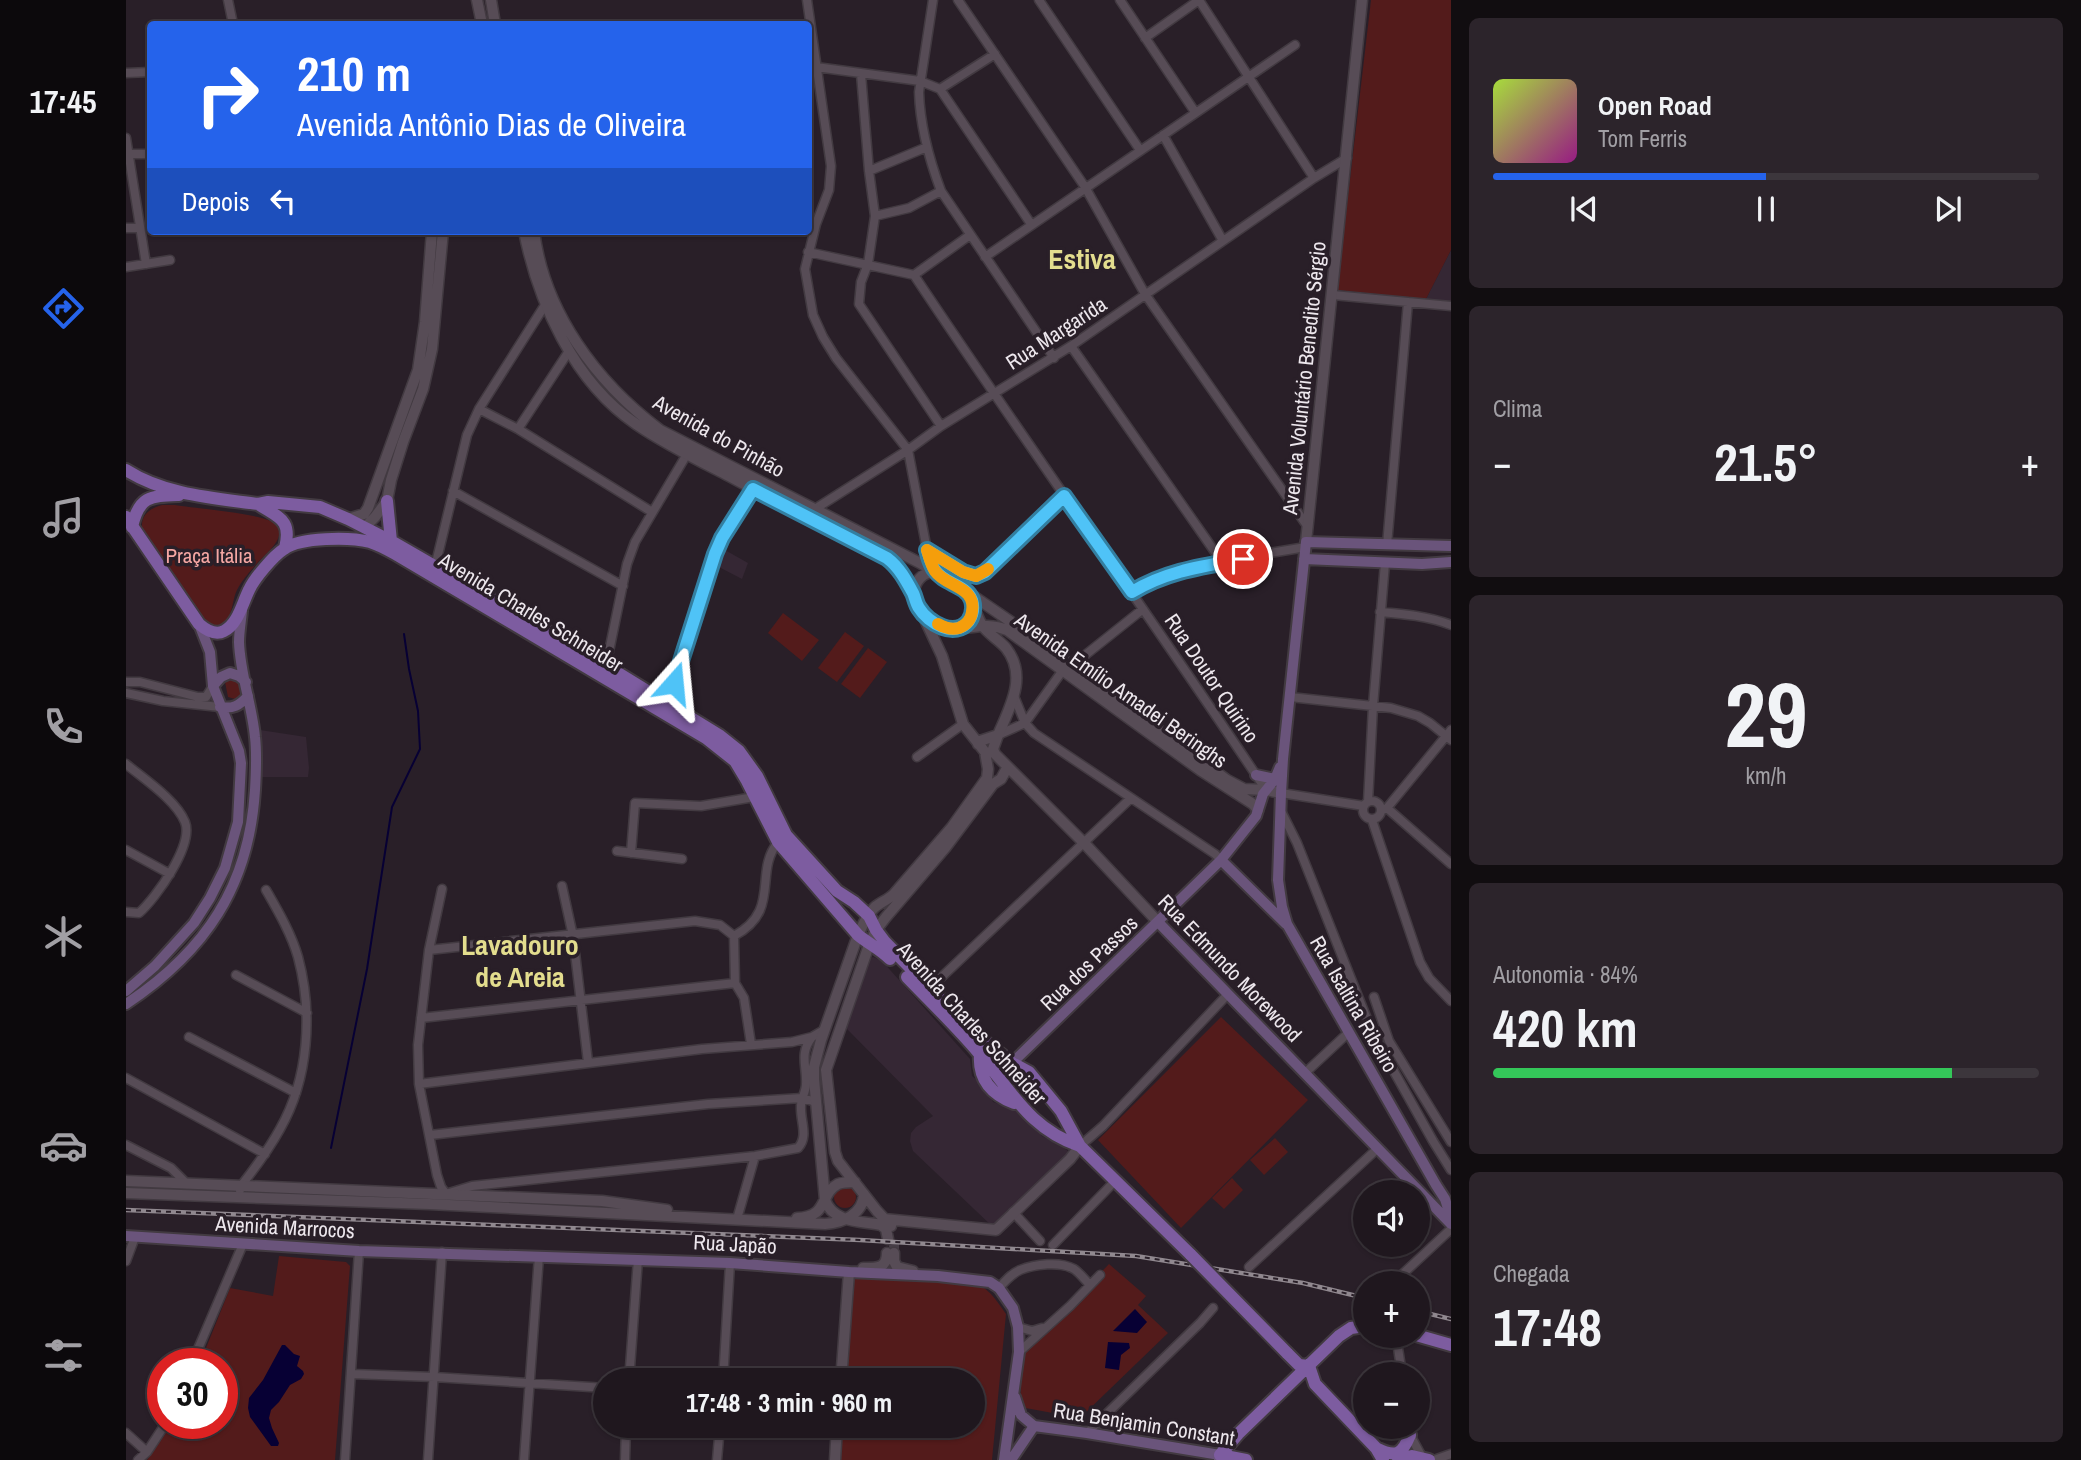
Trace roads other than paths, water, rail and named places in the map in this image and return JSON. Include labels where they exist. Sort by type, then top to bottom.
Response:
[{"type":"main road","name":"Avenida Charles Schneider","points":[[126,470],[156,484],[190,494],[258,504],[268,502],[320,507],[348,519],[391,541],[606,666],[719,735],[739,751],[757,776],[786,835],[837,891],[871,912],[876,930],[887,944],[975,1034],[1012,1063],[1029,1072],[1056,1103],[1080,1146],[1288,1355],[1299,1365],[1309,1366]]},
{"type":"main road","points":[[128,989],[155,966],[194,923],[215,888],[233,844],[238,822],[241,763],[237,743],[213,686],[210,652],[199,624],[129,522],[147,498],[190,494]]},
{"type":"main road","points":[[387,501],[391,541]]},
{"type":"main road","points":[[258,504],[280,517],[285,524],[288,536],[285,548]]},
{"type":"main road","points":[[316,539],[364,528]]},
{"type":"main road","name":"Avenida Charles Schneider","points":[[199,624],[215,633],[222,632],[231,625],[242,608],[249,588],[285,548],[316,539],[356,539],[373,543],[399,556],[706,738],[735,761],[778,842],[858,935],[880,949],[980,1054],[1019,1105],[1034,1120],[1055,1135],[1080,1146]]},
{"type":"main road","points":[[1305,549],[1387,545],[1451,546]]},
{"type":"main road","points":[[1305,549],[1385,563],[1451,562]]},
{"type":"main road","name":"Avenida Voluntário Benedito Sérgio","points":[[1280,793],[1305,549]]},
{"type":"main road","points":[[126,1004],[160,979],[200,941],[237,878],[250,833],[256,737],[239,644],[242,608]]},
{"type":"main road","points":[[213,686],[221,677],[230,673],[246,682]]},
{"type":"main road","points":[[220,707],[231,709],[248,696]]},
{"type":"main road","name":"Avenida Voluntário Benedito Sérgio","points":[[1266,790],[1275,779],[1283,759]]},
{"type":"main road","points":[[1254,771],[1275,779]]},
{"type":"main road","name":"Rua dos Passos","points":[[1012,1063],[1221,860],[1256,816],[1266,790]]},
{"type":"main road","name":"Rua Isaltina Ribeiro","points":[[1280,793],[1279,880],[1286,924],[1436,1185],[1451,1218]]},
{"type":"main road","points":[[1221,860],[1286,924]]},
{"type":"main road","points":[[1256,894],[1272,894],[1279,880]]},
{"type":"main road","points":[[842,916],[846,908],[854,902]]},
{"type":"main road","name":"Rua Edmundo Morewood","points":[[1158,923],[1408,1180]]},
{"type":"main road","points":[[980,1054],[980,1072],[984,1080],[999,1095],[1019,1105]]},
{"type":"main road","points":[[1005,1086],[1006,1074],[1012,1063]]},
{"type":"main road","points":[[1034,1120],[1045,1118],[1056,1103]]},
{"type":"main road","points":[[1430,1192],[1436,1185]]},
{"type":"main road","name":"Rua Edmundo Morewood","points":[[1430,1204],[1451,1227]]},
{"type":"main road","name":"Avenida Marrocos","points":[[131,1237],[359,1251],[442,1252]]},
{"type":"main road","name":"Rua Japão","points":[[442,1252],[730,1263],[938,1276],[981,1280],[999,1288]]},
{"type":"main road","points":[[999,1288],[1013,1308],[1018,1327],[1019,1352],[1004,1460]]},
{"type":"main road","points":[[1225,1456],[1238,1433],[1339,1336],[1353,1328]]},
{"type":"main road","points":[[1430,1339],[1451,1345]]},
{"type":"main road","name":"Avenida Charles Schneider","points":[[1288,1355],[1295,1367],[1296,1378]]},
{"type":"main road","points":[[1309,1366],[1315,1384],[1379,1454],[1395,1454],[1406,1446],[1408,1439]]},
{"type":"main road","name":"Rua Benjamin Constant","points":[[1014,1395],[1021,1415],[1034,1426],[1246,1460]]},
{"type":"main road","points":[[1011,1460],[1034,1426]]},
{"type":"main road","points":[[1398,1460],[1412,1456],[1428,1459]]},
{"type":"street","points":[[228,0],[232,21]]},
{"type":"street","points":[[477,0],[481,21]]},
{"type":"street","points":[[491,0],[494,21]]},
{"type":"street","points":[[807,0],[810,21]]},
{"type":"street","points":[[933,0],[920,81],[919,107],[927,147],[942,191],[1054,358]]},
{"type":"street","points":[[1039,0],[1140,150]]},
{"type":"street","points":[[1120,0],[1195,112]]},
{"type":"street","points":[[1145,37],[1199,0],[1314,178]]},
{"type":"street","name":"Avenida Voluntário Benedito Sérgio","points":[[1305,549],[1362,0]]},
{"type":"street","points":[[960,1],[1085,187],[1145,294],[1308,527]]},
{"type":"street","points":[[812,37],[831,166],[829,190],[805,269],[813,315],[836,358],[908,450],[927,550],[935,572]]},
{"type":"street","points":[[985,257],[1295,45]]},
{"type":"street","points":[[940,89],[995,54]]},
{"type":"street","points":[[816,66],[920,81],[940,89],[1031,224]]},
{"type":"street","points":[[126,73],[147,72]]},
{"type":"street","points":[[861,74],[869,171],[876,216],[868,264],[861,282],[859,304],[941,426]]},
{"type":"street","points":[[1163,135],[1223,241]]},
{"type":"street","points":[[126,138],[146,264]]},
{"type":"street","points":[[869,171],[927,147]]},
{"type":"street","points":[[127,154],[147,153]]},
{"type":"street","name":"Rua Margarida","points":[[815,509],[941,426],[1054,358],[1347,158]]},
{"type":"street","points":[[876,216],[909,208],[942,191]]},
{"type":"street","points":[[126,228],[139,228]]},
{"type":"street","points":[[348,519],[364,514],[368,508],[418,370],[425,322],[432,235]]},
{"type":"street","points":[[364,528],[387,501],[403,442],[423,389],[432,349],[443,235]]},
{"type":"street","points":[[525,235],[530,262],[545,305],[569,351],[592,383],[635,424],[887,558],[898,568],[914,594],[942,656],[964,724],[987,757],[987,778]]},
{"type":"street","name":"Avenida do Pinhão","points":[[535,235],[545,277],[568,330],[589,361],[639,415],[660,430],[935,572]]},
{"type":"street","points":[[808,252],[914,275],[970,235]]},
{"type":"street","points":[[126,267],[170,260]]},
{"type":"street","name":"Rua Doutor Quirino","points":[[914,275],[1266,790]]},
{"type":"street","points":[[1333,295],[1451,306]]},
{"type":"street","points":[[1387,545],[1408,302]]},
{"type":"street","points":[[435,567],[467,435],[479,409],[545,305]]},
{"type":"street","points":[[1071,346],[1222,562]]},
{"type":"street","points":[[518,429],[569,351]]},
{"type":"street","points":[[479,409],[518,429],[652,512]]},
{"type":"street","points":[[606,666],[627,564],[635,542],[687,454]]},
{"type":"street","points":[[379,475],[384,481],[391,480]]},
{"type":"street","points":[[667,704],[715,554],[753,489]]},
{"type":"street","points":[[453,491],[623,586]]},
{"type":"street","points":[[927,550],[963,572],[976,576],[985,572],[1064,496]]},
{"type":"street","points":[[1132,592],[1160,577],[1222,562],[1305,549]]},
{"type":"street","points":[[1385,563],[1364,815],[1372,820],[1420,962],[1429,978],[1451,1001]]},
{"type":"street","points":[[914,594],[917,580],[923,575],[935,572],[1023,630],[1227,780],[1244,789],[1366,804],[1377,802],[1451,864]]},
{"type":"street","points":[[966,591],[982,626],[1005,646],[1012,656],[1018,675],[1014,696],[994,752],[1006,767]]},
{"type":"street","points":[[919,608],[939,625],[956,629],[971,618],[973,602]]},
{"type":"street","points":[[1084,656],[1143,609]]},
{"type":"street","points":[[1380,612],[1426,617],[1451,625]]},
{"type":"street","name":"Avenida Emílio Amadei Beringhs","points":[[956,629],[982,626],[1007,630],[1258,810]]},
{"type":"street","points":[[978,744],[1025,723],[1063,670]]},
{"type":"street","points":[[126,682],[140,682],[198,697],[206,697],[213,686]]},
{"type":"street","points":[[126,694],[220,707]]},
{"type":"street","points":[[1014,696],[1025,723],[1034,733],[1221,860]]},
{"type":"street","points":[[1290,697],[1391,708],[1418,716],[1449,735],[1379,817],[1372,820]]},
{"type":"street","points":[[917,757],[964,724]]},
{"type":"street","points":[[126,764],[172,804],[186,825],[186,837],[170,874],[159,891],[139,913],[126,912]]},
{"type":"street","points":[[994,767],[1006,767],[1001,779],[993,784],[945,848],[876,930],[845,1011],[825,1075],[838,1160],[891,1226],[891,1239],[881,1224],[837,1216],[825,1200],[814,1068],[824,1030],[858,935],[871,912],[886,902],[952,827],[994,767]]},
{"type":"street","name":"Rua Edmundo Morewood","points":[[1006,767],[1084,844],[1158,923]]},
{"type":"street","points":[[1244,789],[1253,783],[1254,771]]},
{"type":"street","points":[[631,853],[635,803],[701,806],[754,797]]},
{"type":"street","points":[[930,988],[1130,799]]},
{"type":"street","points":[[1280,809],[1297,843],[1373,1034],[1451,1170]]},
{"type":"street","points":[[734,936],[744,930],[761,910],[771,856],[778,842]]},
{"type":"street","points":[[1278,845],[1297,843]]},
{"type":"street","points":[[126,850],[170,874]]},
{"type":"street","points":[[617,851],[682,859]]},
{"type":"street","points":[[562,886],[573,936],[588,1062]]},
{"type":"street","points":[[442,889],[429,950],[418,1045],[418,1084],[437,1175],[446,1194]]},
{"type":"street","points":[[239,1198],[240,1186],[282,1127],[296,1093],[304,1060],[307,1013],[305,990],[297,956],[285,924],[265,890]]},
{"type":"street","points":[[429,950],[695,921],[720,925],[734,936]]},
{"type":"street","points":[[734,936],[735,983],[744,998],[751,1044]]},
{"type":"street","points":[[236,975],[307,1013]]},
{"type":"street","points":[[421,1018],[735,983]]},
{"type":"street","points":[[884,1219],[994,1230],[1070,1160],[1080,1146],[1103,1126],[1228,995]]},
{"type":"street","points":[[1374,998],[1389,1041],[1451,1142]]},
{"type":"street","points":[[836,1002],[838,1009],[845,1011]]},
{"type":"street","points":[[418,1084],[588,1062],[792,1042],[812,1037],[824,1030],[830,1031],[836,1037]]},
{"type":"street","points":[[1305,1073],[1348,1033]]},
{"type":"street","points":[[189,1037],[296,1093]]},
{"type":"street","points":[[429,1205],[446,1194],[472,1186],[755,1156],[795,1149],[804,1140],[801,1107],[806,1086],[804,1053],[805,1046],[812,1037]]},
{"type":"street","points":[[792,1042],[804,1053]]},
{"type":"street","points":[[126,1078],[265,1154]]},
{"type":"street","points":[[430,1135],[708,1104],[802,1098],[816,1102]]},
{"type":"street","points":[[126,1145],[172,1168],[187,1184]]},
{"type":"street","points":[[1249,1267],[1377,1149]]},
{"type":"street","points":[[737,1217],[755,1156]]},
{"type":"street","points":[[428,1193],[437,1175]]},
{"type":"street","points":[[126,1181],[602,1201],[825,1224],[836,1224],[853,1215],[864,1199],[864,1194]]},
{"type":"street","points":[[1053,1245],[1115,1181]]},
{"type":"street","points":[[126,1193],[794,1218],[812,1216],[839,1183],[855,1182]]},
{"type":"street","points":[[1013,1212],[1040,1241]]},
{"type":"street","points":[[1405,1271],[1451,1227]]},
{"type":"street","points":[[126,1261],[131,1237]]},
{"type":"street","points":[[198,1348],[243,1244]]},
{"type":"street","points":[[345,1460],[359,1251]]},
{"type":"street","points":[[425,1459],[434,1377],[442,1252]]},
{"type":"street","points":[[822,1269],[879,1268],[884,1266],[891,1253],[897,1267],[938,1276]]},
{"type":"street","points":[[524,1460],[539,1256]]},
{"type":"street","points":[[630,1368],[638,1259]]},
{"type":"street","points":[[724,1368],[730,1263]]},
{"type":"street","points":[[999,1288],[1007,1278],[1020,1270],[1045,1265],[1064,1265],[1075,1269],[1090,1284]]},
{"type":"street","points":[[842,1368],[849,1272]]},
{"type":"street","points":[[1019,1352],[1100,1275]]},
{"type":"street","points":[[1087,1433],[1213,1308]]},
{"type":"street","points":[[1018,1327],[1032,1331],[1045,1327]]},
{"type":"street","points":[[352,1374],[593,1387]]},
{"type":"street","points":[[126,1433],[148,1452]]},
{"type":"street","points":[[625,1460],[626,1438]]},
{"type":"street","points":[[717,1460],[719,1438]]},
{"type":"street","points":[[835,1460],[836,1438]]},
{"type":"street","points":[[138,1460],[148,1452],[156,1439]]},
{"type":"street","points":[[1416,1439],[1428,1459],[1451,1454]]},
{"type":"waterway","points":[[331,1148],[367,969],[392,807],[420,749],[418,711],[404,634]]},
{"type":"tunnel","points":[[894,1239],[894,1253]]},
{"type":"railway","points":[[126,1210],[860,1240],[1136,1256],[1303,1283],[1353,1295]]},
{"type":"railway","points":[[1430,1314],[1451,1319]]},
{"type":"district","name":"Estiva","points":[[1082,259]]},
{"type":"district","name":"Lavadouro de Areia","points":[[520,961]]},
{"type":"park label","name":"Praça Itália","points":[[209,555]]}]
